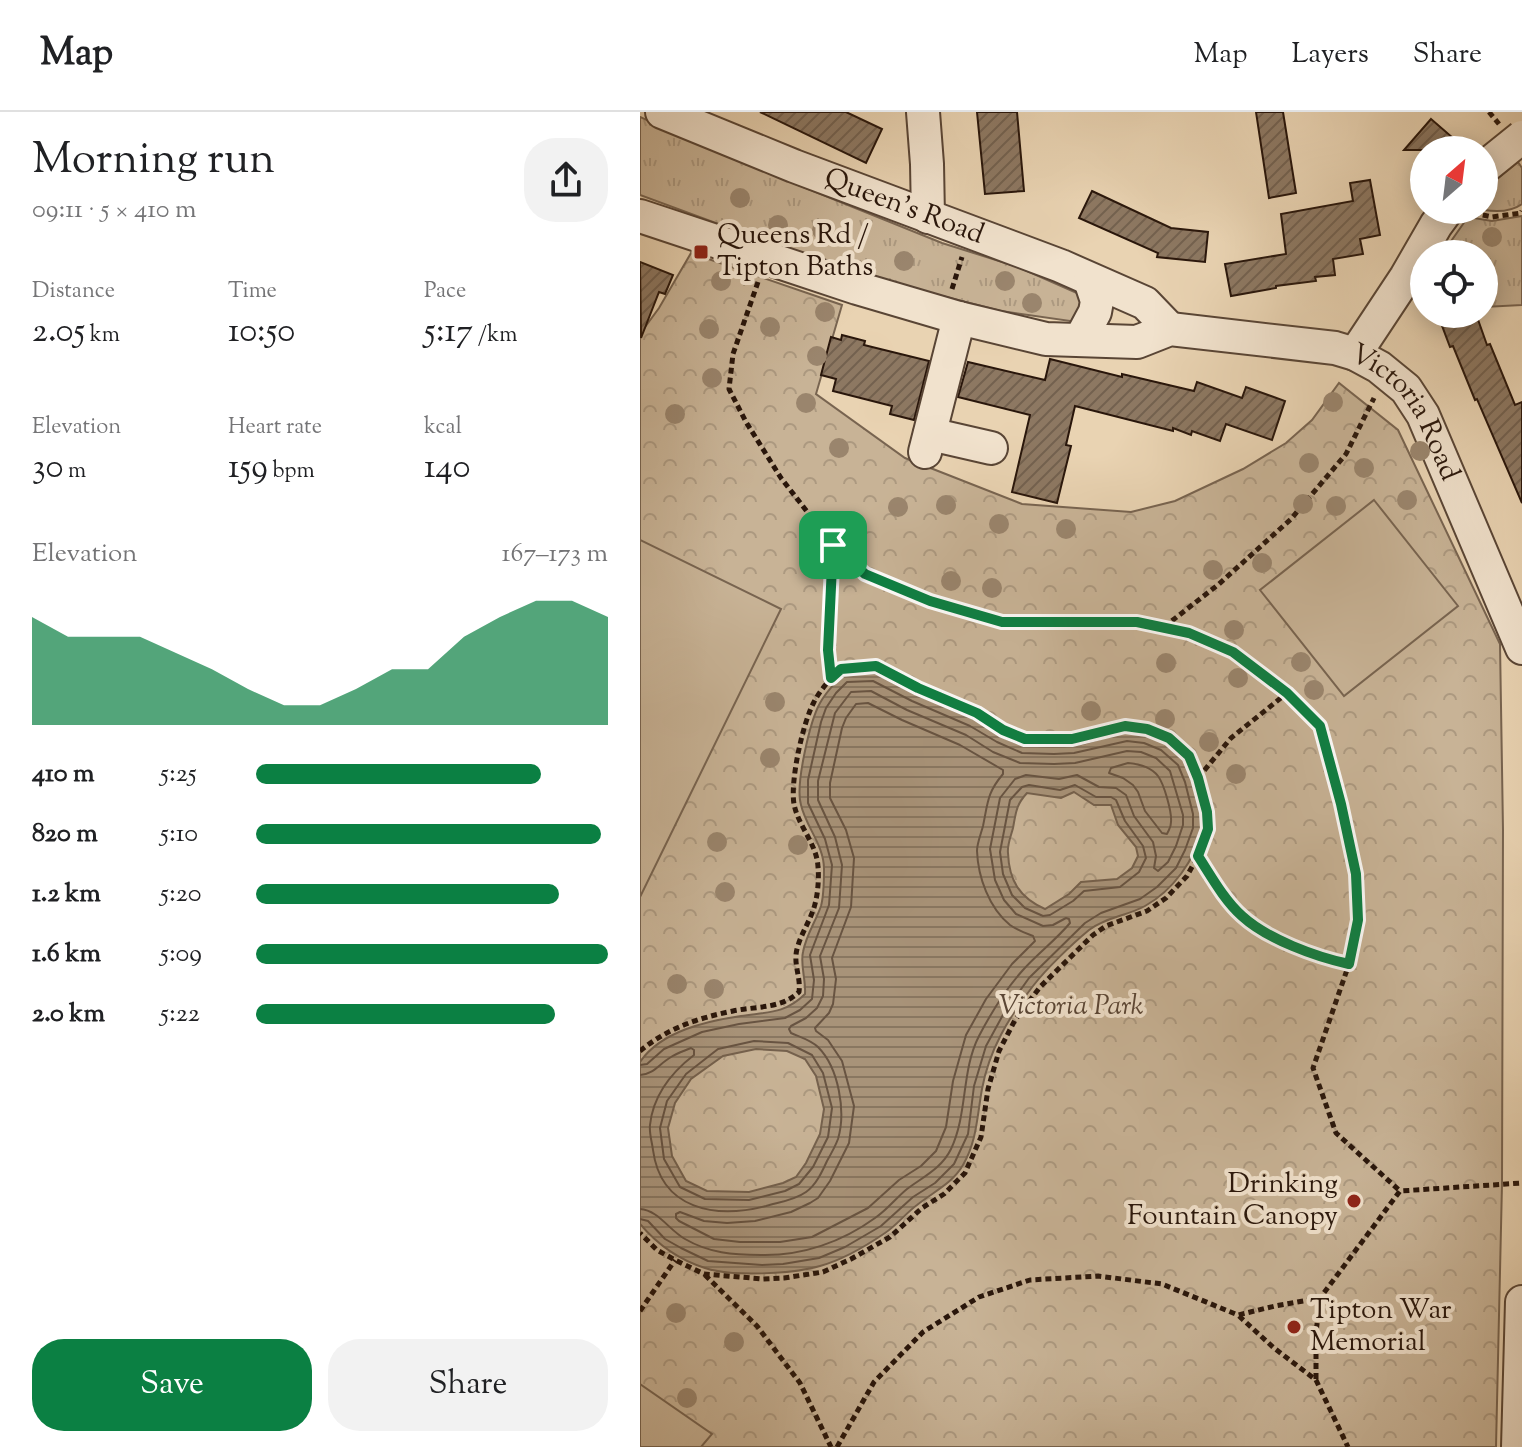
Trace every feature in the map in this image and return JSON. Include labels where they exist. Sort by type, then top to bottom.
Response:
[{"type":"street","name":"Queen's Road","points":[[662,112],[794,166],[1061,266],[1145,303],[1170,329]]},
{"type":"street","points":[[923,112],[928,217]]},
{"type":"street","points":[[1498,156],[1522,137]]},
{"type":"street","points":[[640,216],[857,288],[1046,339],[1080,340],[1095,312],[1097,301],[1090,280]]},
{"type":"street","points":[[1355,354],[1437,224]]},
{"type":"street","points":[[959,318],[927,443],[991,448]]},
{"type":"street","name":"Victoria Road","points":[[1080,340],[1137,342],[1170,329],[1317,344],[1355,354],[1379,367],[1406,389],[1423,415],[1522,648]]},
{"type":"street","points":[[1518,1447],[1522,1302]]},
{"type":"path","points":[[1498,216],[1522,213]]},
{"type":"path","points":[[959,318],[950,298],[968,233]]},
{"type":"path","points":[[766,258],[733,354],[729,389],[781,478],[833,545],[865,574],[930,601],[1002,622],[1137,622],[1189,633],[1233,652],[1287,693],[1320,726],[1356,874],[1358,905],[1349,964],[1313,1068],[1336,1133],[1400,1191],[1522,1183]]},
{"type":"path","points":[[1164,628],[1219,584],[1291,519],[1346,454],[1375,397]]},
{"type":"path","points":[[831,678],[828,650],[833,545]]},
{"type":"path","points":[[640,1051],[657,1037],[697,1019],[780,1005],[799,992],[796,953],[816,902],[818,865],[813,844],[794,805],[794,779],[807,718],[814,702],[841,669],[876,666],[1025,739],[1072,739],[1125,726],[1147,729],[1169,738],[1189,756],[1207,812],[1208,829],[1198,856],[1187,876],[1166,898],[1147,911],[1106,926],[1093,935],[1040,987],[1015,1020],[999,1051],[988,1089],[981,1137],[965,1173],[890,1237],[823,1272],[763,1279],[704,1274]]},
{"type":"path","points":[[1198,778],[1231,738],[1287,693]]},
{"type":"path","points":[[1198,856],[1242,916],[1269,934],[1305,951],[1349,964]]},
{"type":"path","points":[[1348,1447],[1316,1380],[1320,1298],[1400,1191]]},
{"type":"path","points":[[640,1233],[657,1250],[704,1274],[757,1326],[800,1383],[831,1447]]},
{"type":"path","points":[[640,1311],[675,1260]]},
{"type":"path","points":[[837,1447],[874,1382],[923,1332],[979,1297],[1030,1280],[1098,1276],[1162,1284],[1238,1315],[1316,1380]]},
{"type":"path","points":[[1238,1315],[1320,1298]]},
{"type":"green space","points":[[640,117],[719,153],[942,243],[1018,267],[1086,297],[1077,322],[1001,311],[848,272],[640,195]]},
{"type":"green space","points":[[1518,162],[1522,168],[1522,204],[1498,211],[1498,178]]},
{"type":"green space","points":[[1522,216],[1522,305],[1498,306],[1498,240],[1452,240],[1463,224],[1498,224],[1498,220]]},
{"type":"green space","name":"Victoria Park","points":[[691,253],[842,305],[816,394],[905,458],[1022,504],[1131,512],[1175,501],[1243,469],[1286,443],[1312,420],[1339,383],[1398,430],[1500,644],[1502,1184],[1496,1447],[640,1447],[640,334]]},
{"type":"green space","points":[[1374,500],[1458,606],[1344,696],[1260,590]]},
{"type":"green space","points":[[640,540],[781,609],[640,897]]},
{"type":"green space","points":[[640,1384],[712,1434],[701,1447],[640,1447]]},
{"type":"water","points":[[874,673],[967,715],[1021,744],[1071,746],[1132,733],[1157,739],[1179,753],[1186,762],[1200,808],[1201,829],[1188,863],[1164,892],[1145,906],[1089,930],[1038,979],[1024,998],[1001,1034],[985,1075],[968,1156],[948,1183],[885,1233],[828,1263],[779,1273],[716,1271],[677,1256],[640,1224],[640,1062],[660,1042],[686,1029],[775,1011],[798,1001],[805,994],[803,952],[821,906],[824,869],[821,852],[801,805],[800,783],[816,712],[825,695],[843,674]],"holes":[[[1074,792],[1094,805],[1111,805],[1118,825],[1136,847],[1138,856],[1132,868],[1117,879],[1081,882],[1069,894],[1045,909],[1023,894],[1011,872],[1008,847],[1016,813],[1027,793],[1061,798]],[[756,1049],[787,1051],[805,1059],[816,1076],[824,1109],[820,1134],[796,1177],[749,1192],[707,1191],[686,1181],[672,1156],[668,1128],[675,1103],[691,1079],[723,1056]]]},
{"type":"building","points":[[760,112],[846,112],[882,129],[866,163]]},
{"type":"building","points":[[977,112],[1017,112],[1024,191],[985,194]]},
{"type":"building","points":[[1256,112],[1283,112],[1296,193],[1269,198]]},
{"type":"building","points":[[1431,119],[1451,136],[1416,136]]},
{"type":"building","points":[[1370,180],[1380,235],[1360,239],[1363,254],[1333,259],[1335,275],[1231,296],[1225,264],[1286,254],[1281,214],[1353,201],[1350,183]]},
{"type":"building","points":[[1092,191],[1171,228],[1208,232],[1205,262],[1157,257],[1158,253],[1079,218]]},
{"type":"building","points":[[640,262],[673,275],[665,294],[659,292],[641,338]]},
{"type":"building","points":[[1443,328],[1481,328],[1515,405],[1522,402],[1522,503],[1453,346],[1450,347]]},
{"type":"building","points":[[842,335],[865,341],[864,345],[929,361],[914,420],[890,414],[892,406],[833,391],[836,379],[821,375],[831,337],[841,340]]},
{"type":"building","points":[[1050,359],[1194,391],[1197,382],[1242,398],[1246,387],[1285,401],[1272,440],[1226,424],[1220,441],[1192,431],[1191,435],[1173,428],[1173,431],[1075,406],[1066,445],[1071,446],[1057,503],[1012,492],[1030,415],[958,397],[968,362],[1045,380]]},
{"type":"place","name":"Queens Rd / Tipton Baths","points":[[701,252]]},
{"type":"place","name":"Drinking Fountain Canopy","points":[[1354,1201]]},
{"type":"place","name":"Tipton War Memorial","points":[[1294,1327]]},
{"type":"route","points":[[833,545],[865,574],[930,601],[1002,622],[1137,622],[1189,633],[1233,652],[1287,693],[1320,726],[1341,804],[1356,874],[1358,920],[1349,964],[1305,951],[1269,934],[1242,916],[1216,884],[1198,856],[1208,829],[1198,778],[1189,756],[1169,738],[1147,729],[1125,726],[1072,739],[1025,739],[876,666],[841,669],[831,678],[828,650],[833,545]]}]
